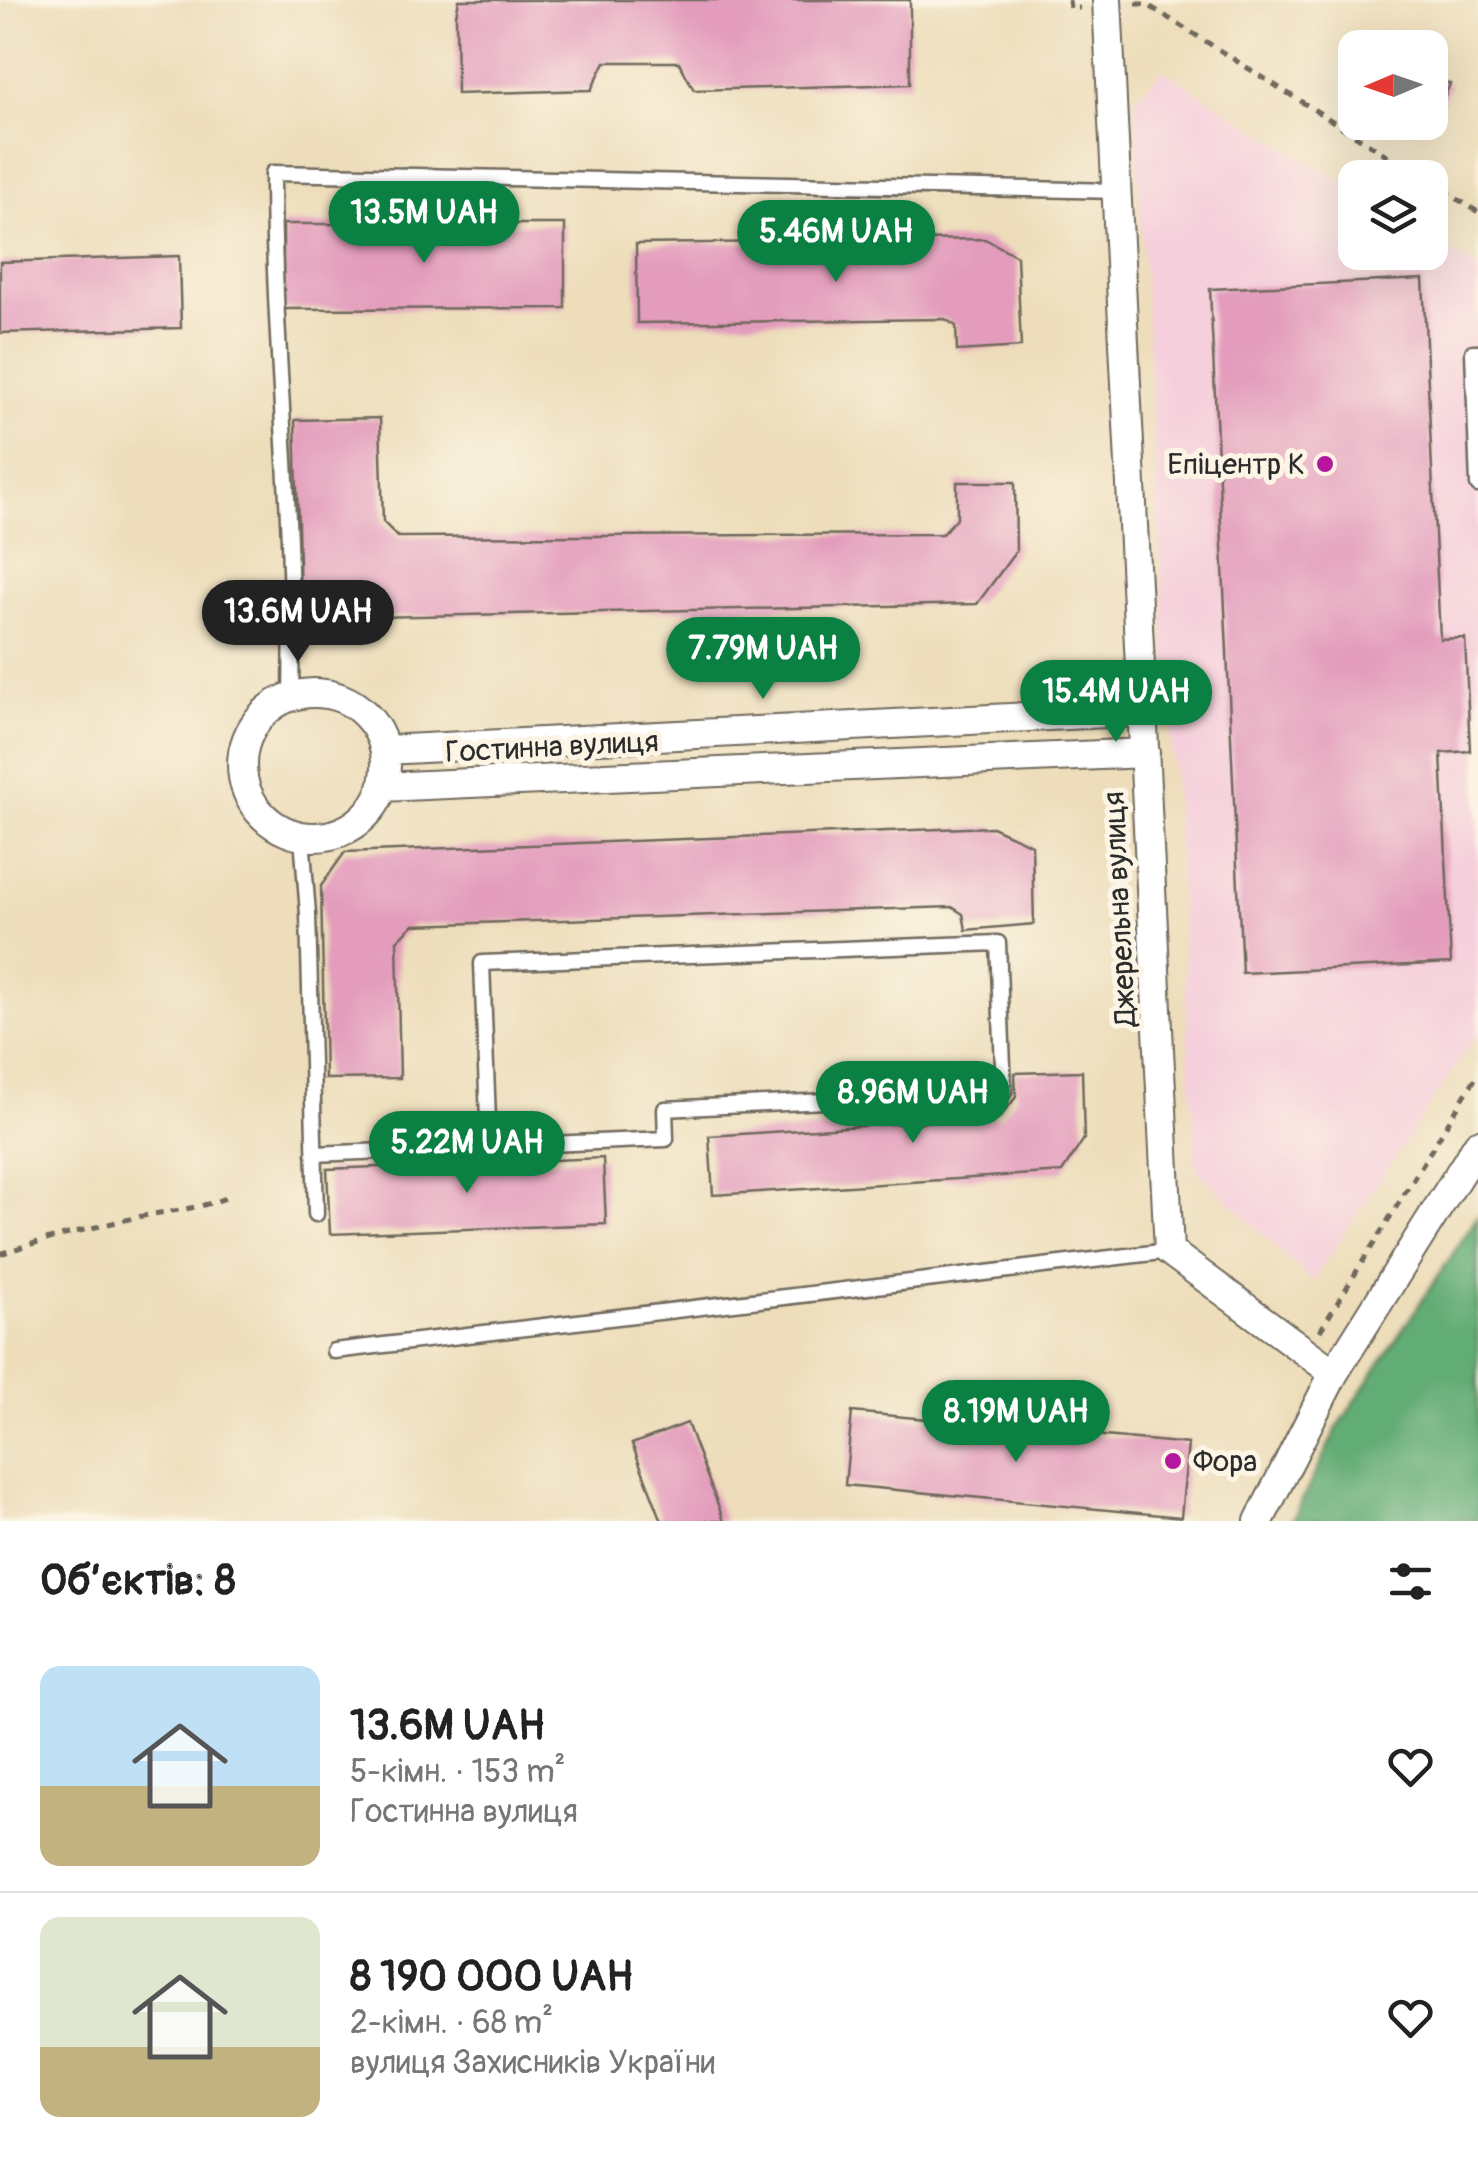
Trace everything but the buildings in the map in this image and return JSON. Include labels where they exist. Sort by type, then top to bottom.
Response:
[{"type":"street","name":"Джерельна вулиця","points":[[1108,3],[1169,1251]]},
{"type":"street","points":[[316,692],[340,696],[361,709],[376,728],[385,750],[386,774],[366,815],[348,830],[325,837],[302,837],[280,830],[261,815],[248,796],[241,772],[243,747],[253,725],[270,707],[292,695],[316,692]]},
{"type":"street","name":"Гостинна вулиця","points":[[385,750],[1144,711]]},
{"type":"street","name":"Гостинна вулиця","points":[[382,787],[1145,753]]},
{"type":"street","points":[[1260,1521],[1334,1373],[1478,1144]]},
{"type":"street","points":[[1169,1251],[1334,1373]]},
{"type":"lane","points":[[292,695],[287,486],[273,282],[273,173],[1117,192]]},
{"type":"lane","points":[[1478,352],[1473,352],[1478,485]]},
{"type":"lane","points":[[302,837],[308,914],[316,1214]]},
{"type":"lane","points":[[314,1154],[666,1139],[665,1110],[1004,1092],[998,943],[482,963],[489,1146]]},
{"type":"lane","points":[[334,1351],[1169,1251]]},
{"type":"path","points":[[1069,0],[1070,8],[1146,4],[1393,160]]},
{"type":"path","points":[[1448,193],[1478,212]]},
{"type":"path","points":[[1306,1355],[1478,1074]]},
{"type":"path","points":[[0,1254],[57,1236],[154,1214],[202,1208],[230,1196]]},
{"type":"shaded area","points":[[1163,70],[1338,180],[1338,270],[1448,270],[1448,250],[1478,269],[1478,1033],[1312,1282],[1196,1169],[1134,100]]},
{"type":"green space","points":[[1478,1216],[1478,1521],[1292,1521],[1337,1428]]},
{"type":"place","name":"Епіцентр К","points":[[1325,464]]},
{"type":"place","name":"Фора","points":[[1173,1461]]}]
